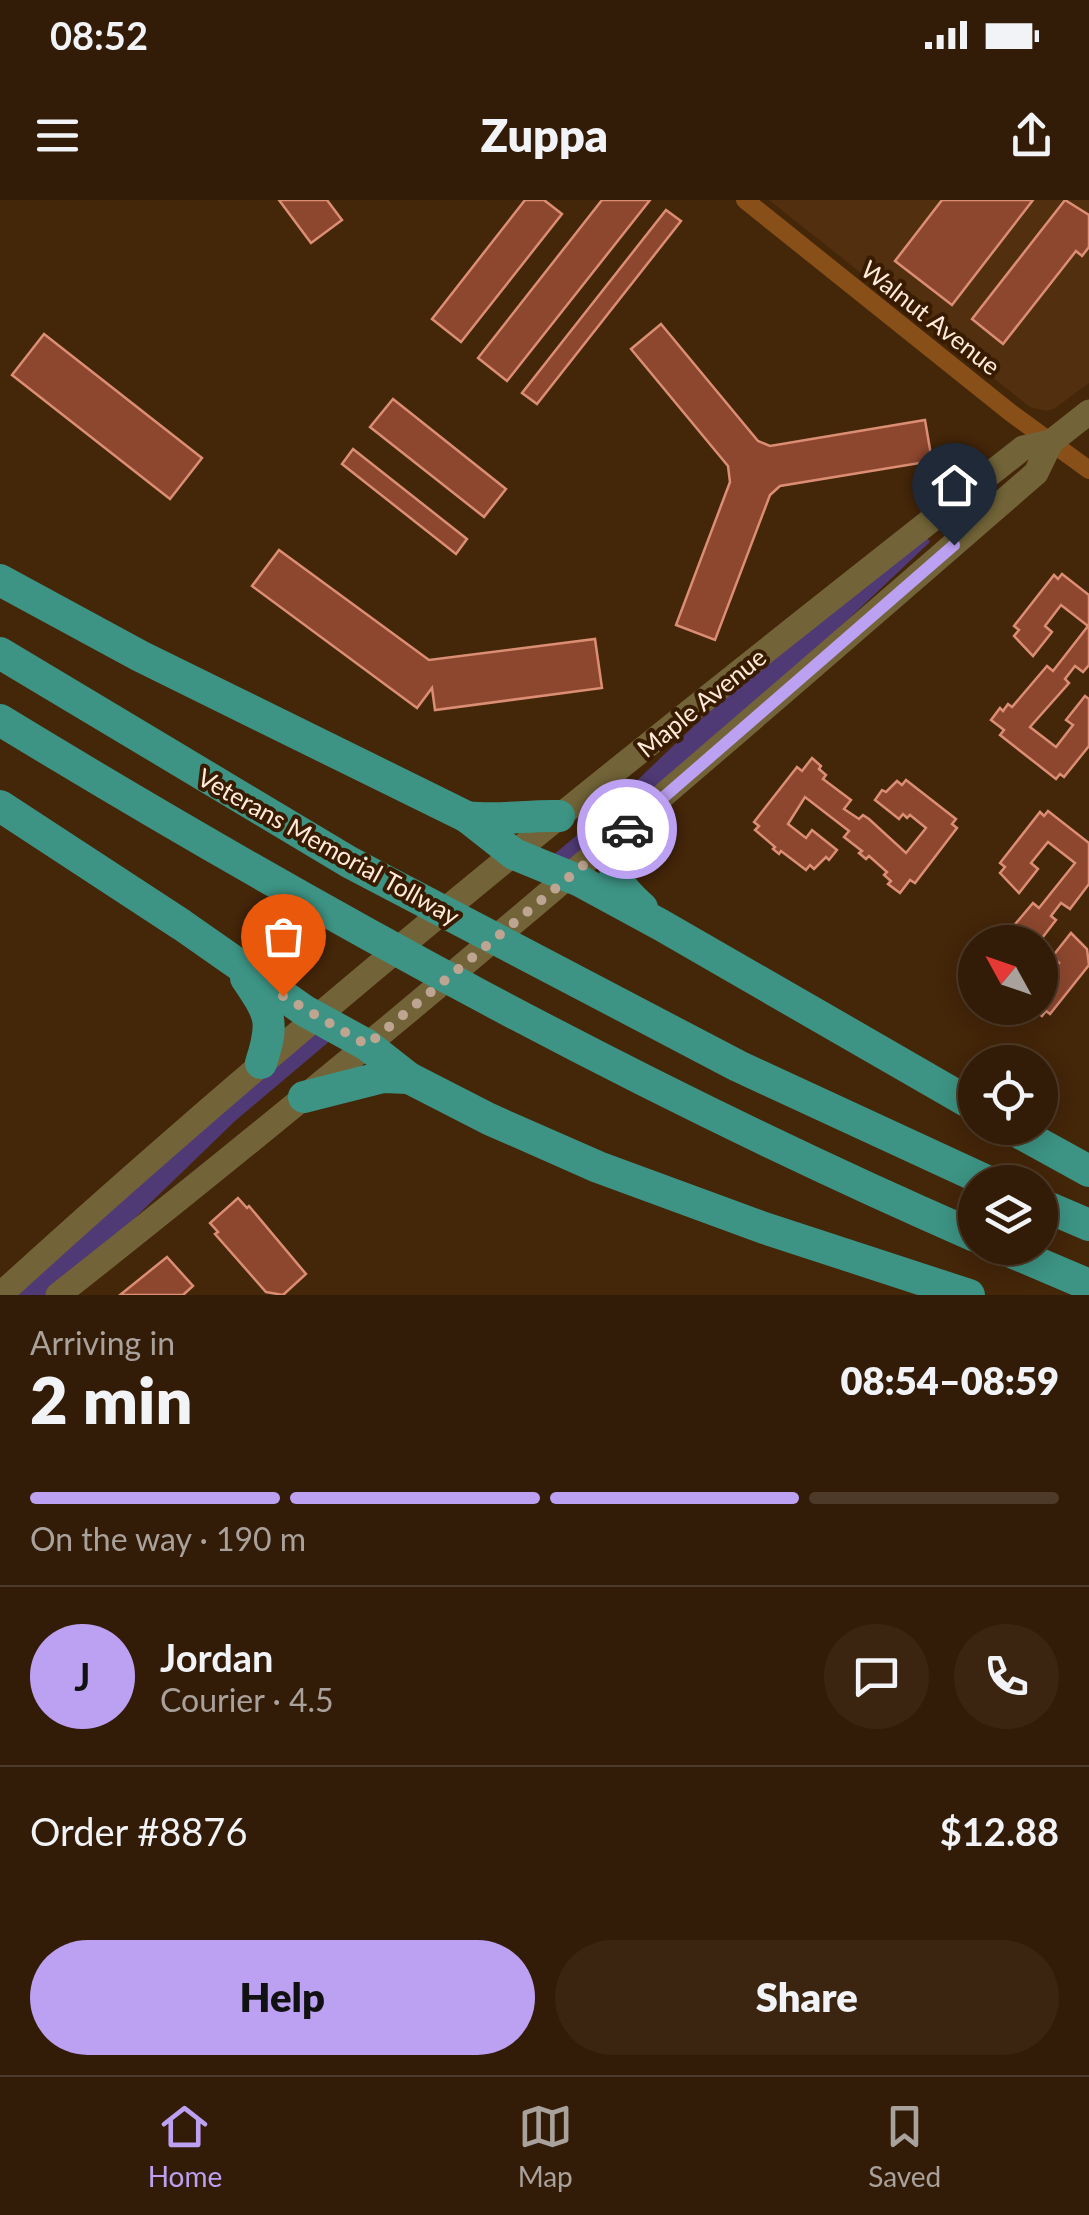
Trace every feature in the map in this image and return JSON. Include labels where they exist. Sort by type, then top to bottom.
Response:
[{"type":"highway","points":[[0,580],[140,656],[467,816],[514,854],[660,925],[958,1096]]},
{"type":"highway","name":"Veterans Memorial Tollway","points":[[0,653],[348,862],[738,1066],[958,1168]]},
{"type":"highway","points":[[0,720],[149,811],[508,1011],[831,1173],[958,1229]]},
{"type":"highway","points":[[0,806],[182,924],[237,966],[367,1045],[409,1078],[488,1119],[598,1167],[764,1228],[969,1295]]},
{"type":"highway","points":[[467,816],[559,816]]},
{"type":"highway","points":[[620,834],[613,865],[615,877],[623,890],[660,925]]},
{"type":"highway","points":[[237,966],[270,1019],[261,1063]]},
{"type":"highway","points":[[304,1097],[383,1078],[409,1078]]},
{"type":"highway","points":[[1042,1145],[1089,1171]]},
{"type":"highway","points":[[1058,1212],[1089,1225]]},
{"type":"highway","points":[[1042,1265],[1089,1285]]},
{"type":"main road","name":"Maple Avenue","points":[[58,1295],[569,878],[1036,473],[1051,442],[1089,412]]},
{"type":"main road","name":"Maple Avenue","points":[[0,1295],[261,1063],[559,816],[1023,448],[1051,442]]},
{"type":"street","name":"Walnut Avenue","points":[[745,200],[1089,470]]},
{"type":"shaded area","points":[[769,200],[1089,200],[1089,383],[1054,409],[1030,407]]},
{"type":"shaded area","points":[[926,536],[930,542],[803,662],[566,867],[552,856],[600,816],[721,700]]},
{"type":"shaded area","points":[[311,1034],[331,1040],[235,1121],[110,1242],[45,1295],[14,1295]]},
{"type":"building","points":[[279,200],[327,200],[342,220],[311,243]]},
{"type":"building","points":[[525,200],[544,200],[562,214],[461,342],[432,319]]},
{"type":"building","points":[[602,200],[650,200],[507,381],[478,358]]},
{"type":"building","points":[[942,200],[1033,200],[952,305],[895,261]]},
{"type":"building","points":[[1065,200],[1089,215],[1089,247],[1082,256],[1076,251],[1003,344],[972,319]]},
{"type":"building","points":[[666,210],[681,221],[537,404],[522,393]]},
{"type":"building","points":[[661,324],[758,441],[770,446],[925,420],[932,461],[780,486],[770,495],[715,640],[676,625],[730,482],[728,466],[631,349]]},
{"type":"building","points":[[44,334],[202,458],[170,499],[12,375]]},
{"type":"building","points":[[393,399],[506,489],[484,517],[370,427]]},
{"type":"building","points":[[353,449],[467,539],[456,554],[342,464]]},
{"type":"building","points":[[279,550],[429,660],[595,639],[602,688],[435,710],[432,688],[417,708],[252,586]]},
{"type":"building","points":[[1062,574],[1089,595],[1089,665],[1083,672],[1075,666],[1065,679],[1069,683],[1030,727],[1056,747],[1073,725],[1066,720],[1085,696],[1089,699],[1089,746],[1064,777],[1060,774],[1056,779],[1000,735],[1004,730],[991,720],[1000,708],[1003,711],[1008,704],[1012,707],[1047,666],[1053,671],[1088,626],[1061,605],[1045,626],[1052,632],[1033,656],[1014,636],[1019,630],[1014,626],[1054,575],[1058,579]]},
{"type":"building","points":[[812,758],[826,775],[823,779],[851,800],[844,809],[859,819],[863,815],[869,819],[906,853],[926,828],[910,815],[907,818],[903,814],[899,819],[875,800],[882,790],[886,792],[897,781],[902,785],[906,780],[956,819],[952,824],[957,828],[915,883],[910,880],[900,893],[888,884],[891,881],[884,875],[887,872],[869,856],[866,859],[844,837],[849,831],[805,797],[788,824],[806,838],[812,830],[837,850],[829,860],[826,857],[814,869],[810,865],[806,870],[781,851],[779,854],[755,830],[759,826],[754,822],[797,767],[802,771]]},
{"type":"building","points":[[1048,811],[1089,843],[1089,884],[1070,909],[1061,903],[1051,916],[1056,920],[1052,925],[1014,925],[1033,903],[1039,908],[1075,863],[1048,842],[1031,863],[1038,869],[1019,893],[1000,873],[1005,867],[1000,863],[1040,812],[1044,816]]},
{"type":"building","points":[[1071,933],[1087,949],[1089,965],[1058,1004],[1059,963],[1058,949]]},
{"type":"building","points":[[238,1198],[306,1274],[283,1295],[266,1292],[215,1234],[218,1232],[210,1223]]},
{"type":"building","points":[[167,1257],[193,1286],[183,1295],[120,1295]]},
{"type":"way so far","points":[[283,996],[367,1045],[627,829]]},
{"type":"route","points":[[627,829],[954,545]]}]
